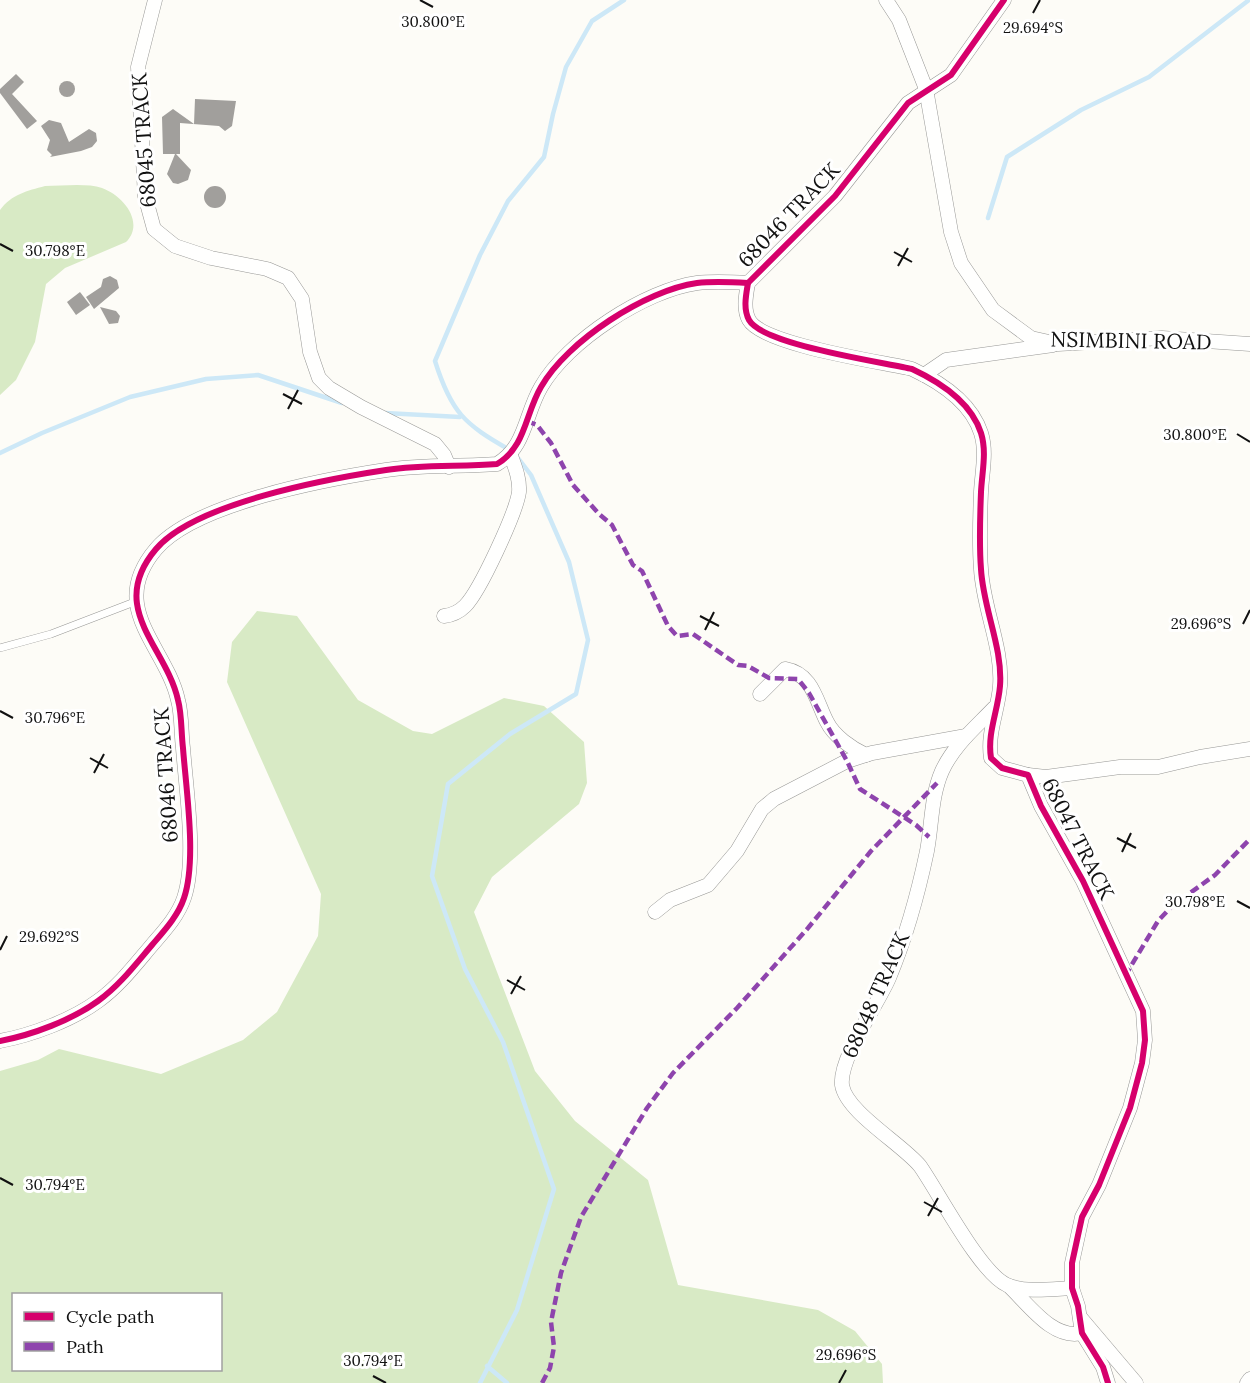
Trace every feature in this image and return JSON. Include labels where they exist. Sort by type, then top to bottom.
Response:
[{"type":"street","name":"68045 TRACK","points":[[155,0],[138,67],[145,196],[154,229],[175,246],[211,258],[267,270],[288,278],[302,299],[310,352],[319,378],[329,388],[361,407],[435,444],[444,455],[449,467]]},
{"type":"street","name":"NSIMBINI ROAD","points":[[886,0],[899,20],[926,89],[951,232],[961,264],[993,310],[1013,327],[1031,338],[1058,344],[1162,338],[1250,344]]},
{"type":"street","name":"68046 TRACK","points":[[0,1041],[41,1029],[97,1002],[122,980],[157,939],[179,910],[185,896],[189,843],[179,701],[170,675],[141,626],[137,601],[143,570],[155,550],[172,535],[200,518],[252,500],[320,483],[388,470],[497,464],[511,456],[523,435],[531,405],[542,384],[562,359],[611,321],[660,295],[683,286],[704,283],[748,283],[835,196],[909,103],[926,89],[951,75],[1004,0]]},
{"type":"street","name":"68047 TRACK","points":[[748,283],[746,310],[749,320],[760,329],[822,350],[912,369],[958,399],[971,414],[981,433],[984,459],[980,524],[982,587],[1000,672],[990,739],[991,758],[1002,768],[1028,775],[1041,806],[1083,881],[1143,1011],[1145,1022],[1142,1063],[1130,1108],[1077,1232],[1072,1288],[1082,1333],[1103,1367],[1108,1383]]},
{"type":"street","points":[[924,375],[946,360],[1058,344]]},
{"type":"street","points":[[444,616],[452,615],[466,604],[515,507],[519,481],[511,456]]},
{"type":"street","points":[[760,694],[785,669],[792,671],[812,687],[832,729],[851,746],[866,755]]},
{"type":"street","name":"68048 TRACK","points":[[994,708],[952,752],[937,783],[925,858],[904,941],[888,981],[845,1064],[842,1084],[845,1096],[854,1107],[910,1154],[920,1166],[984,1265],[998,1280],[1009,1286],[1054,1329],[1073,1335],[1082,1333]]},
{"type":"street","points":[[655,912],[670,900],[696,892],[714,880],[737,851],[762,809],[774,799],[866,755],[966,736]]},
{"type":"street","points":[[1028,775],[1046,777],[1120,767],[1158,767],[1250,749]]},
{"type":"street","points":[[1009,1286],[1048,1290],[1072,1288]]},
{"type":"street","points":[[1080,1317],[1136,1383]]},
{"type":"street","points":[[1247,1383],[1250,1378]]},
{"type":"lane","points":[[0,648],[51,634],[137,601]]},
{"type":"green space","points":[[82,185],[102,188],[118,197],[124,204],[133,219],[133,227],[126,242],[65,268],[46,284],[35,342],[16,380],[0,395],[0,210],[15,197],[45,186]]},
{"type":"green space","points":[[257,611],[297,616],[358,700],[413,731],[432,734],[504,698],[544,706],[584,742],[587,783],[579,804],[492,877],[474,912],[535,1071],[575,1121],[648,1180],[678,1285],[818,1310],[855,1331],[882,1364],[883,1383],[0,1383],[0,1071],[38,1060],[59,1049],[161,1074],[243,1040],[277,1012],[318,936],[321,894],[227,682],[232,642]]},
{"type":"building","points":[[16,74],[24,82],[12,94],[37,121],[27,129],[0,93],[0,89]]},
{"type":"building","points":[[67,81],[73,83],[75,89],[73,95],[67,97],[61,95],[59,89],[61,83]]},
{"type":"building","points":[[195,99],[236,101],[232,126],[225,131],[219,126],[180,123],[180,154],[176,154],[191,170],[188,180],[178,184],[173,183],[167,174],[175,154],[163,154],[162,117],[173,109],[194,124]]},
{"type":"building","points":[[49,120],[61,123],[69,142],[89,129],[96,133],[97,141],[92,147],[81,151],[50,157],[52,155],[47,150],[50,140],[41,126]]},
{"type":"building","points":[[215,186],[223,189],[226,197],[223,205],[215,208],[207,205],[204,197],[207,189]]},
{"type":"building","points":[[110,276],[117,280],[119,288],[94,309],[86,297],[101,287],[103,279]]},
{"type":"building","points":[[80,292],[90,305],[76,315],[67,302]]},
{"type":"building","points":[[100,307],[116,311],[120,316],[118,323],[109,324]]},
{"type":"waterway","points":[[510,450],[481,432],[461,415],[447,393],[435,361],[480,255],[508,201],[544,157],[566,67],[592,21],[624,0]]},
{"type":"waterway","points":[[988,218],[1007,157],[1081,110],[1149,77],[1249,0]]},
{"type":"waterway","points":[[0,453],[130,397],[206,379],[258,375],[342,403]]},
{"type":"waterway","points":[[385,413],[460,417]]},
{"type":"waterway","points":[[480,1383],[517,1310],[554,1189],[503,1042],[465,969],[432,876],[448,784],[510,734],[576,694],[588,640],[569,562],[531,475],[518,458]]},
{"type":"waterway","points":[[487,1366],[507,1383]]},
{"type":"marked path","points":[[527,421],[537,425],[551,443],[573,485],[612,525],[633,565],[642,571],[668,626],[677,636],[693,634],[738,665],[748,666],[769,678],[798,679],[809,693],[860,789],[916,825],[929,837]]},
{"type":"marked path","points":[[542,1383],[550,1368],[554,1347],[551,1322],[561,1273],[581,1217],[647,1108],[673,1073],[737,1008],[808,928],[871,851],[937,783]]},
{"type":"marked path","points":[[1125,976],[1158,921],[1172,906],[1215,875],[1250,839]]},
{"type":"cycle path","points":[[0,1041],[38,1031],[64,1020],[88,1008],[106,995],[166,929],[184,898],[188,882],[190,845],[181,718],[172,680],[144,626],[138,608],[137,590],[142,570],[156,549],[175,533],[200,519],[230,506],[298,487],[400,468],[497,464],[514,449],[536,397],[553,370],[569,352],[610,320],[655,296],[677,288],[703,282],[748,283],[835,196],[908,103],[951,75],[1004,0]]},
{"type":"cycle path","points":[[748,283],[746,311],[749,320],[759,329],[799,345],[912,369],[953,394],[970,412],[981,433],[984,455],[980,521],[981,569],[1000,672],[999,695],[990,740],[991,758],[1002,768],[1028,775],[1041,806],[1083,881],[1143,1011],[1145,1040],[1142,1063],[1130,1108],[1099,1185],[1082,1217],[1072,1263],[1072,1288],[1078,1306],[1082,1333],[1103,1367],[1108,1383]]}]
